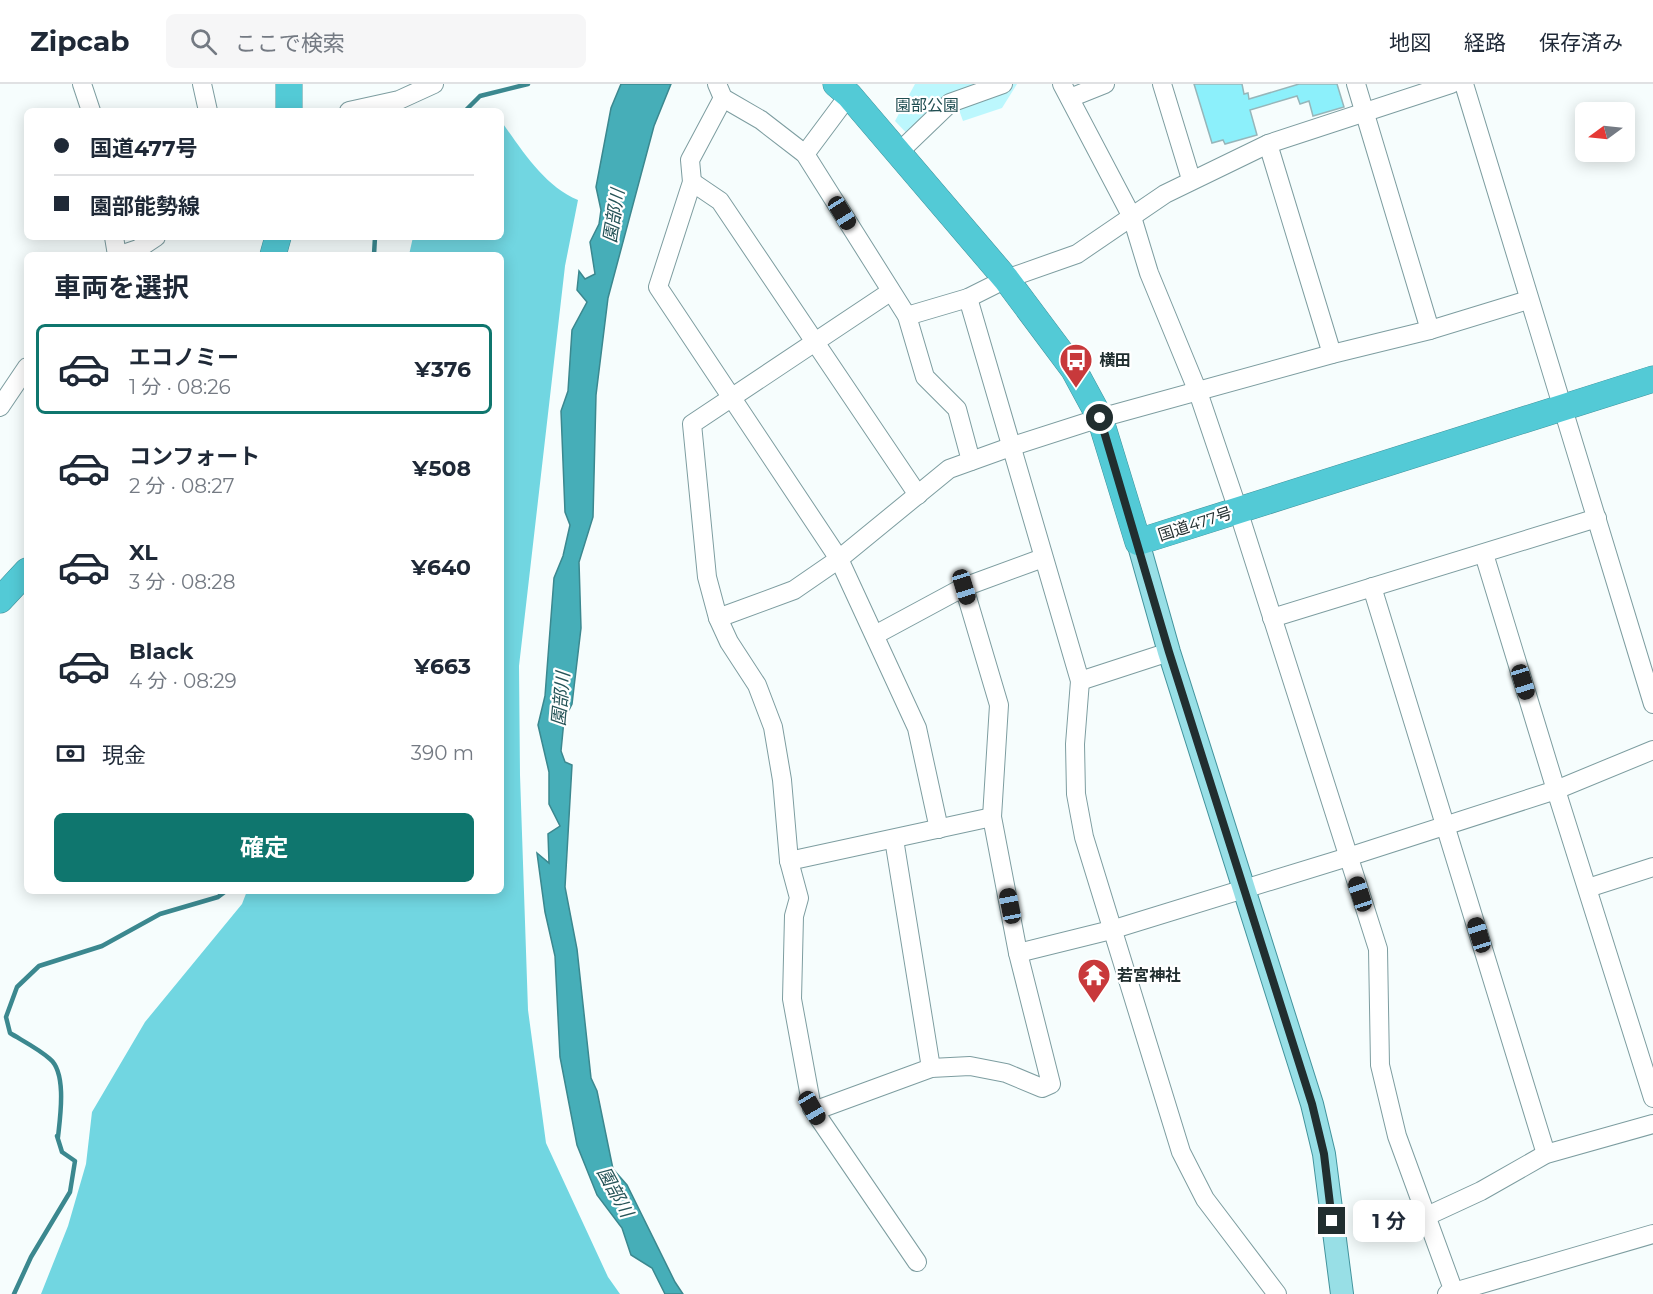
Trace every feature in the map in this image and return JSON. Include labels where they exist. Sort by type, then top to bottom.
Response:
[{"type":"highway","points":[[288,108],[289,84]]},
{"type":"highway","name":"国道477号","points":[[816,84],[843,94],[880,131],[1006,279],[1074,370],[1100,418],[1138,542],[1653,379]]},
{"type":"highway","points":[[0,600],[24,574]]},
{"type":"main road","points":[[1138,542],[1169,652],[1312,1104],[1319,1134],[1342,1294]]},
{"type":"street","points":[[82,84],[90,108]]},
{"type":"street","points":[[202,84],[207,108]]},
{"type":"street","points":[[362,108],[399,100],[434,84]]},
{"type":"street","points":[[898,153],[950,103],[1003,84]]},
{"type":"street","points":[[1105,84],[1066,91],[1132,217],[1149,273],[1198,393],[1238,510],[1378,949],[1380,1065],[1397,1136],[1427,1216],[1451,1293],[1653,1234]]},
{"type":"street","points":[[1162,84],[1191,180]]},
{"type":"street","points":[[1356,84],[1430,330]]},
{"type":"street","points":[[907,316],[968,298],[1006,279],[1077,254],[1165,194],[1268,144],[1451,84]]},
{"type":"street","points":[[1464,84],[1653,704]]},
{"type":"street","points":[[939,829],[917,728],[839,559],[658,287],[692,182],[690,160],[720,91],[805,154],[907,316],[926,377],[957,410],[971,461]]},
{"type":"street","points":[[805,154],[843,94]]},
{"type":"street","points":[[1268,144],[1332,354]]},
{"type":"street","points":[[692,182],[720,201],[918,495]]},
{"type":"street","points":[[128,252],[138,249],[152,240]]},
{"type":"street","points":[[890,292],[692,424],[707,577],[718,618],[729,642],[757,685],[773,727],[782,780],[789,861],[799,898],[794,916],[792,999],[812,1108],[917,1262]]},
{"type":"street","points":[[968,298],[1080,681],[1075,744],[1076,794],[1084,837],[1111,930],[1181,1152],[1205,1199],[1277,1294]]},
{"type":"street","points":[[718,618],[794,590],[839,559],[949,469],[1100,418],[1198,393],[1332,354],[1430,330],[1528,300]]},
{"type":"street","points":[[0,407],[24,371]]},
{"type":"street","points":[[1272,618],[1597,518]]},
{"type":"street","points":[[1484,554],[1653,1098]]},
{"type":"street","points":[[875,635],[964,587],[1043,558]]},
{"type":"street","points":[[812,1108],[822,1108],[931,1068],[970,1066],[1006,1073],[1042,1088],[1051,1084],[1018,953],[992,817],[999,705],[964,587]]},
{"type":"street","points":[[1372,587],[1546,1154]]},
{"type":"street","points":[[1080,681],[1169,652]]},
{"type":"street","points":[[1018,953],[1111,930],[1348,857],[1556,790],[1653,750]]},
{"type":"street","points":[[789,861],[992,817]]},
{"type":"street","points":[[894,839],[931,1068]]},
{"type":"street","points":[[1588,888],[1653,867]]},
{"type":"street","points":[[1427,1216],[1481,1191],[1546,1154],[1653,1124]]},
{"type":"green space","name":"園部公園","points":[[915,84],[1017,84],[1002,108],[963,121],[959,110],[947,114],[917,144],[895,121]]},
{"type":"shaded area","points":[[504,125],[544,176],[566,194],[578,200],[565,266],[519,666],[520,775],[528,1010],[546,1143],[608,1277],[620,1294],[41,1294],[68,1226],[86,1164],[92,1112],[145,1022],[242,904],[246,894],[504,894],[504,252],[410,252],[412,240],[504,240]]},
{"type":"water","name":"園部川","points":[[621,84],[671,84],[654,126],[608,298],[596,395],[593,517],[579,562],[581,628],[572,704],[564,720],[561,751],[565,762],[572,765],[565,887],[577,949],[591,1078],[597,1091],[613,1169],[627,1185],[683,1294],[665,1294],[652,1268],[631,1255],[622,1228],[597,1195],[577,1145],[560,1057],[555,956],[545,912],[537,853],[549,863],[548,834],[560,826],[549,804],[549,772],[538,725],[545,696],[554,578],[563,556],[570,525],[565,512],[561,411],[568,391],[572,330],[587,302],[577,290],[579,271],[585,279],[595,274],[590,242],[599,224],[601,210],[596,187],[611,108]]},
{"type":"building","points":[[1194,84],[1242,84],[1244,94],[1248,93],[1249,99],[1299,84],[1337,84],[1344,107],[1313,116],[1309,101],[1300,104],[1297,96],[1250,110],[1257,135],[1225,144],[1223,140],[1212,143]]},
{"type":"waterway","points":[[468,108],[480,96],[528,84]]},
{"type":"waterway","points":[[374,252],[375,240]]},
{"type":"waterway","points":[[14,1294],[31,1257],[70,1192],[75,1161],[62,1152],[57,1136],[61,1085],[55,1066],[41,1052],[10,1033],[6,1017],[17,987],[39,966],[102,946],[160,914],[222,894]]},
{"type":"place","name":"横田","points":[[1076,389]]},
{"type":"place","name":"若宮神社","points":[[1094,1004]]},
{"type":"route","points":[[1100,418],[1169,652],[1312,1104],[1324,1154],[1332,1221]]}]
